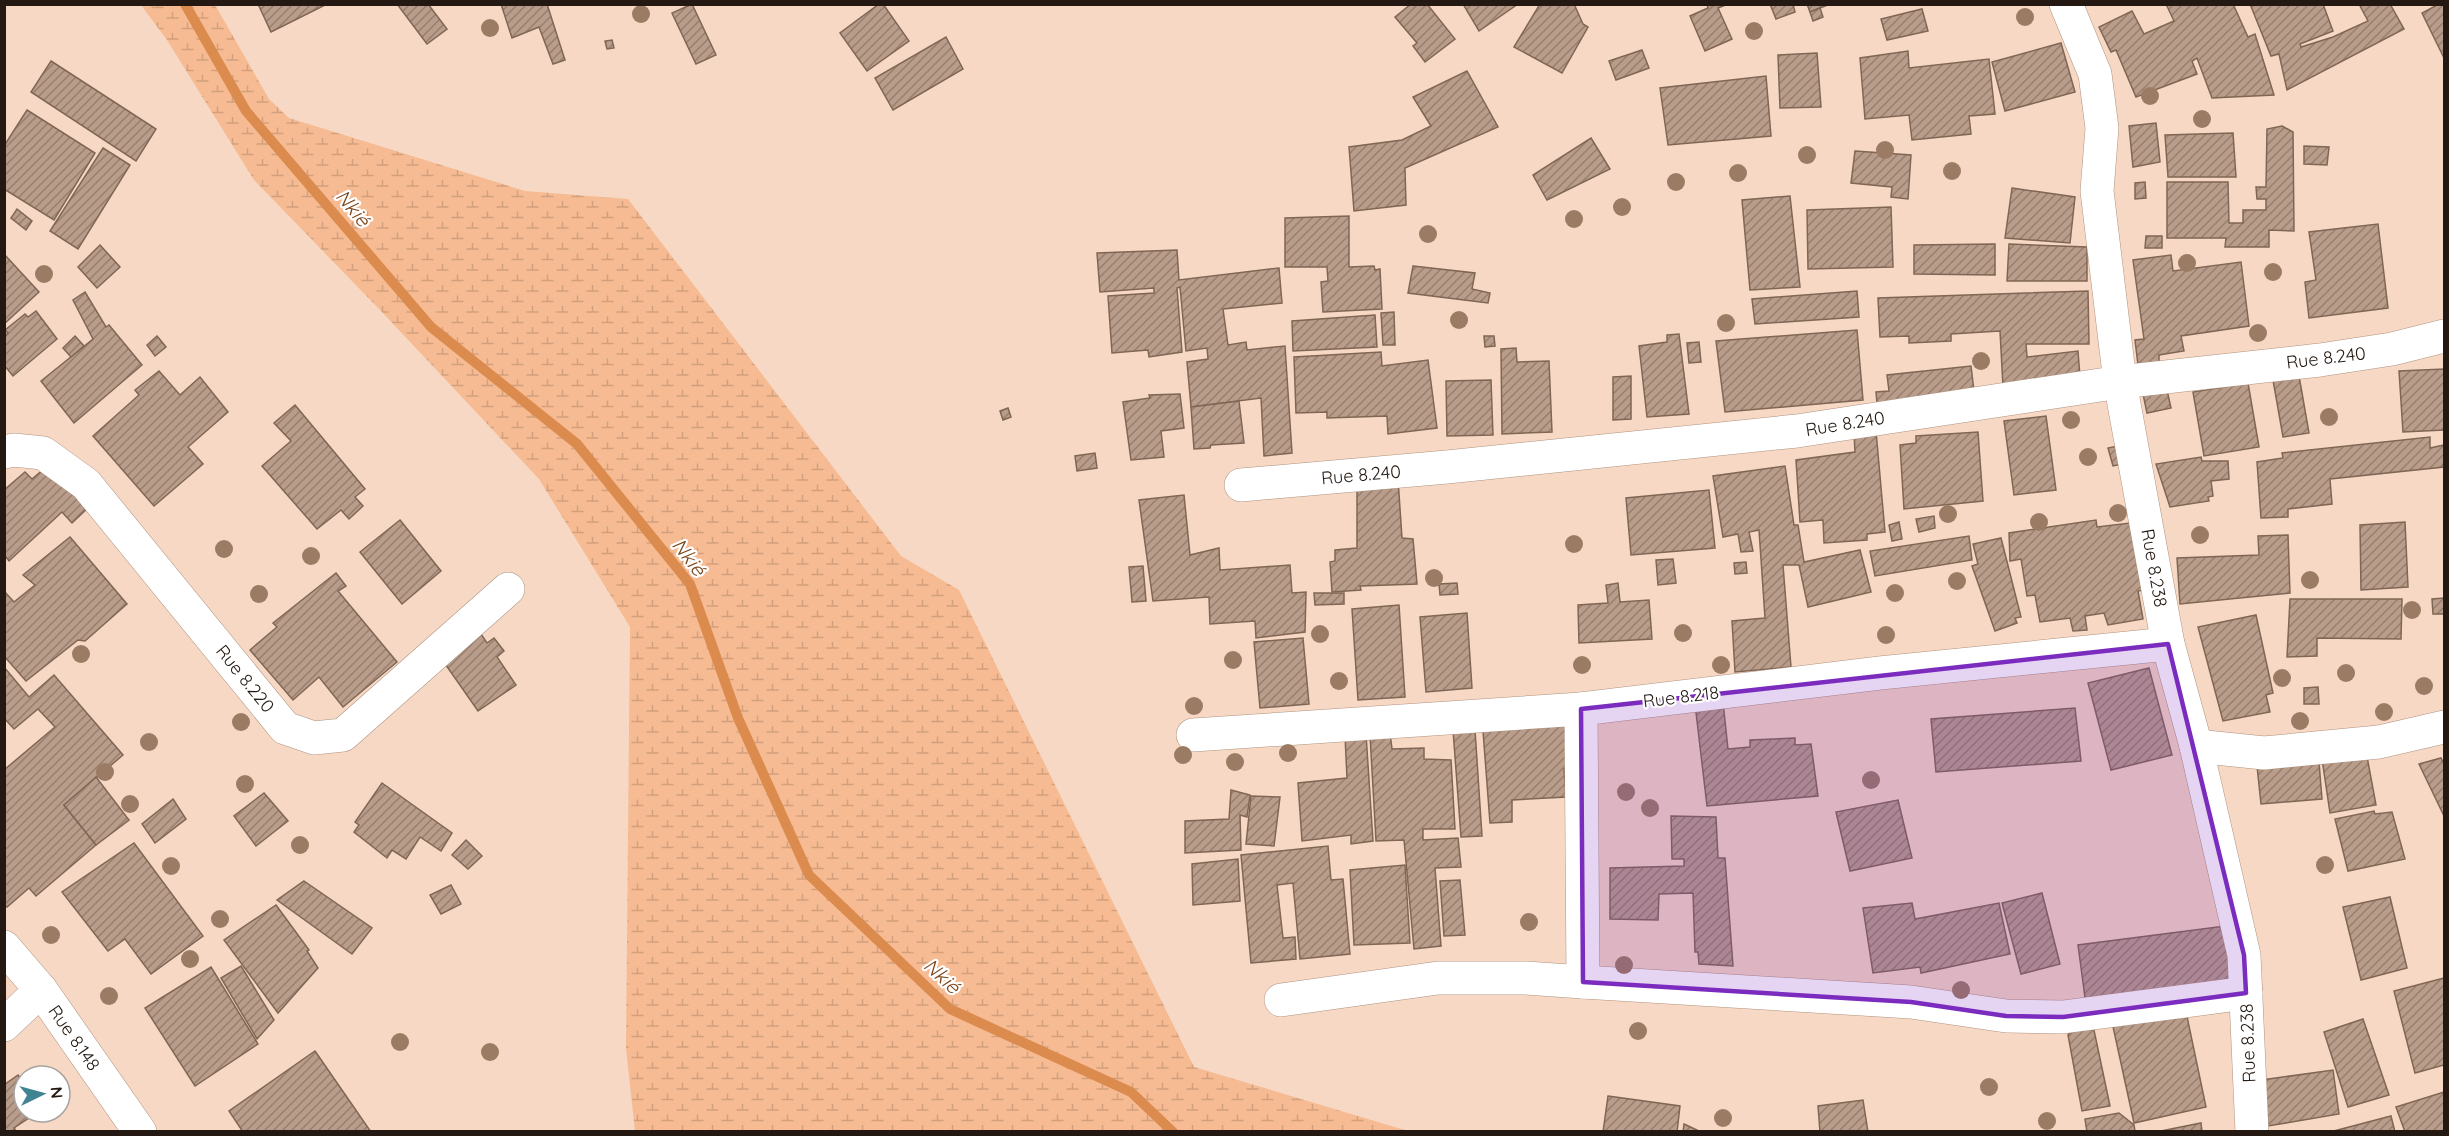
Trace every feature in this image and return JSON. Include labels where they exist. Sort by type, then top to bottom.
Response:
[{"type":"street","name":"Rue 8.238","points":[[2066,4],[2095,74],[2102,128],[2097,190],[2120,382],[2168,644],[2196,746],[2244,955],[2252,1131]]},
{"type":"street","name":"Rue 8.240","points":[[1241,485],[1447,467],[1797,431],[2120,382],[2320,360],[2392,349],[2445,336]]},
{"type":"street","name":"Rue 8.220","points":[[4,452],[14,450],[43,453],[86,484],[285,728],[314,738],[343,735],[508,590]]},
{"type":"street","name":"Rue 8.218","points":[[1193,735],[1581,709],[1880,673],[2168,644]]},
{"type":"street","points":[[1581,709],[1582,982]]},
{"type":"street","points":[[2196,746],[2264,753],[2379,741],[2445,727]]},
{"type":"street","name":"Rue 8.148","points":[[4,947],[41,990],[140,1131]]},
{"type":"street","points":[[1281,1000],[1438,978],[1526,978],[1911,1002],[2006,1016],[2051,1017],[2246,993]]},
{"type":"street","points":[[4,1025],[41,990]]},
{"type":"highlighted area","points":[[2168,644],[2244,955],[2246,993],[2063,1017],[2006,1016],[1911,1002],[1583,982],[1581,709]]},
{"type":"green space","points":[[141,5],[215,5],[269,99],[289,118],[525,191],[628,199],[901,556],[959,590],[1194,1067],[1408,1131],[635,1131],[626,1048],[630,627],[539,479],[254,180],[167,40]]},
{"type":"building","points":[[258,4],[327,4],[271,32]]},
{"type":"building","points":[[397,4],[428,4],[447,29],[427,44]]},
{"type":"building","points":[[501,4],[547,4],[565,60],[553,64],[539,27],[512,38]]},
{"type":"building","points":[[692,4],[716,55],[696,64],[672,13]]},
{"type":"building","points":[[879,4],[883,4],[909,41],[867,71],[840,33]]},
{"type":"building","points":[[1411,4],[1427,4],[1455,39],[1425,62],[1413,46],[1417,43],[1395,17]]},
{"type":"building","points":[[1463,4],[1518,4],[1479,31]]},
{"type":"building","points":[[1540,4],[1574,4],[1583,24],[1588,27],[1562,73],[1514,47]]},
{"type":"building","points":[[1707,4],[1728,4],[1718,8],[1732,39],[1705,51],[1690,16],[1708,8]]},
{"type":"building","points":[[1770,4],[1793,4],[1795,12],[1776,19]]},
{"type":"building","points":[[1807,4],[1830,4],[1810,12]]},
{"type":"building","points":[[2166,4],[2233,4],[2248,37],[2255,34],[2274,95],[2212,98],[2197,58],[2192,61],[2197,74],[2136,97],[2116,50],[2111,52],[2099,27],[2132,11],[2144,34],[2174,21]]},
{"type":"building","points":[[2250,4],[2323,4],[2333,31],[2300,44],[2301,47],[2333,37],[2368,21],[2359,4],[2390,4],[2404,29],[2287,90],[2279,54],[2271,56]]},
{"type":"building","points":[[2439,4],[2444,4],[2444,58],[2422,13]]},
{"type":"building","points":[[1820,8],[1823,17],[1813,21],[1810,12]]},
{"type":"building","points":[[1922,9],[1928,31],[1887,40],[1881,19]]},
{"type":"building","points":[[946,37],[963,69],[893,110],[875,78]]},
{"type":"building","points":[[612,40],[614,48],[607,49],[605,41]]},
{"type":"building","points":[[2061,43],[2075,92],[2005,111],[1992,62]]},
{"type":"building","points":[[1642,50],[1649,68],[1616,80],[1609,61]]},
{"type":"building","points":[[1908,51],[1909,68],[1989,59],[1995,114],[1969,116],[1971,134],[1912,140],[1909,115],[1865,119],[1860,58]]},
{"type":"building","points":[[1817,53],[1821,107],[1780,108],[1778,55]]},
{"type":"building","points":[[51,61],[156,129],[136,161],[31,92]]},
{"type":"building","points":[[1467,71],[1498,127],[1405,168],[1406,205],[1354,211],[1349,147],[1402,140],[1431,126],[1413,97]]},
{"type":"building","points":[[1766,76],[1771,136],[1668,145],[1660,88]]},
{"type":"building","points":[[27,110],[95,153],[54,220],[4,189],[4,146]]},
{"type":"building","points":[[2156,123],[2160,162],[2133,167],[2129,126]]},
{"type":"building","points":[[2282,126],[2293,132],[2294,231],[2269,230],[2269,247],[2225,247],[2226,238],[2167,238],[2167,182],[2228,182],[2229,223],[2243,223],[2243,210],[2266,210],[2266,199],[2257,199],[2256,187],[2266,187],[2267,129]]},
{"type":"building","points":[[2233,133],[2236,177],[2168,177],[2165,135]]},
{"type":"building","points":[[1591,138],[1610,169],[1547,200],[1533,175]]},
{"type":"building","points":[[2304,146],[2329,147],[2327,165],[2304,164]]},
{"type":"building","points":[[103,148],[130,165],[78,249],[50,231]]},
{"type":"building","points":[[1855,151],[1911,155],[1908,199],[1891,197],[1892,187],[1851,183]]},
{"type":"building","points":[[2145,182],[2146,198],[2135,199],[2135,183]]},
{"type":"building","points":[[2012,188],[2075,197],[2070,243],[2005,238]]},
{"type":"building","points":[[1790,196],[1800,287],[1750,290],[1742,200]]},
{"type":"building","points":[[1891,207],[1893,267],[1808,269],[1807,210]]},
{"type":"building","points":[[17,209],[32,221],[26,230],[11,218]]},
{"type":"building","points":[[1349,216],[1349,267],[1374,266],[1375,270],[1380,269],[1382,309],[1323,312],[1321,282],[1328,281],[1327,267],[1285,267],[1285,218]]},
{"type":"building","points":[[2378,224],[2388,308],[2309,318],[2305,282],[2316,280],[2309,232]]},
{"type":"building","points":[[2146,236],[2162,236],[2162,248],[2145,248]]},
{"type":"building","points":[[1995,244],[1995,275],[1914,274],[1914,245]]},
{"type":"building","points":[[2009,244],[2087,247],[2087,281],[2007,281]]},
{"type":"building","points":[[100,245],[120,267],[97,288],[78,267]]},
{"type":"building","points":[[1177,250],[1179,280],[1279,268],[1282,303],[1223,309],[1228,345],[1246,342],[1247,350],[1285,346],[1292,453],[1264,456],[1261,398],[1191,407],[1187,362],[1208,359],[1207,348],[1186,351],[1180,287],[1177,288],[1182,352],[1149,357],[1148,350],[1112,353],[1108,296],[1154,293],[1154,288],[1100,292],[1097,253]]},
{"type":"building","points":[[4,254],[39,292],[4,324]]},
{"type":"building","points":[[2171,255],[2173,271],[2241,262],[2249,326],[2181,336],[2184,351],[2159,355],[2159,363],[2138,365],[2135,340],[2144,339],[2133,260]]},
{"type":"building","points":[[1413,266],[1475,273],[1472,289],[1490,293],[1488,303],[1408,293]]},
{"type":"building","points":[[1857,291],[1859,317],[1755,324],[1752,299]]},
{"type":"building","points":[[2088,291],[2089,344],[2026,344],[2027,357],[2078,351],[2080,377],[2003,387],[2000,331],[1951,334],[1951,341],[1909,343],[1909,336],[1880,337],[1878,298]]},
{"type":"building","points":[[85,292],[106,327],[109,325],[142,365],[74,423],[41,381],[93,339],[73,300]]},
{"type":"building","points":[[36,311],[57,339],[13,376],[4,365],[4,337],[8,333],[5,330],[25,314],[28,317]]},
{"type":"building","points":[[1394,312],[1395,345],[1383,345],[1381,313]]},
{"type":"building","points":[[1375,315],[1377,347],[1293,351],[1292,321]]},
{"type":"building","points":[[1857,330],[1863,400],[1725,412],[1716,341]]},
{"type":"building","points":[[1679,334],[1689,414],[1647,417],[1639,346],[1667,342],[1667,335]]},
{"type":"building","points":[[75,336],[84,346],[71,357],[63,348]]},
{"type":"building","points":[[157,336],[166,347],[155,356],[147,345]]},
{"type":"building","points":[[1484,336],[1494,336],[1495,346],[1485,347]]},
{"type":"building","points":[[1699,342],[1701,362],[1689,363],[1687,343]]},
{"type":"building","points":[[1516,348],[1517,362],[1549,361],[1552,432],[1502,434],[1501,349]]},
{"type":"building","points":[[1381,352],[1382,366],[1428,360],[1437,428],[1388,434],[1387,416],[1327,418],[1327,412],[1296,413],[1294,357]]},
{"type":"building","points":[[1971,366],[1974,391],[1877,403],[1876,392],[1889,391],[1887,375]]},
{"type":"building","points":[[2444,369],[2444,430],[2403,432],[2399,371]]},
{"type":"building","points":[[159,371],[180,395],[200,377],[228,412],[188,447],[203,464],[154,506],[93,436],[139,395],[135,390]]},
{"type":"building","points":[[1631,376],[1631,419],[1613,420],[1613,377]]},
{"type":"building","points":[[2299,376],[2309,433],[2283,437],[2273,380]]},
{"type":"building","points":[[1491,380],[1493,435],[1447,436],[1446,381]]},
{"type":"building","points":[[2248,383],[2259,447],[2204,456],[2193,392]]},
{"type":"building","points":[[2167,390],[2171,408],[2147,413],[2143,394]]},
{"type":"building","points":[[1180,394],[1184,428],[1161,431],[1164,457],[1131,460],[1123,402],[1150,398],[1149,395]]},
{"type":"building","points":[[1239,401],[1244,443],[1211,445],[1210,448],[1194,449],[1191,407]]},
{"type":"building","points":[[295,405],[365,489],[355,497],[363,506],[349,519],[341,510],[317,529],[262,466],[291,441],[274,423]]},
{"type":"building","points":[[1008,408],[1011,417],[1003,420],[1000,411]]},
{"type":"building","points":[[2046,416],[2056,490],[2014,495],[2004,421]]},
{"type":"building","points":[[1876,431],[1885,532],[1867,534],[1867,540],[1824,543],[1823,520],[1800,522],[1796,460],[1855,452],[1854,433]]},
{"type":"building","points":[[1978,432],[1983,501],[1904,509],[1900,445],[1916,443],[1916,436]]},
{"type":"building","points":[[2430,437],[2430,448],[2444,445],[2444,467],[2330,479],[2332,504],[2288,509],[2288,517],[2261,518],[2257,462],[2283,458],[2282,453]]},
{"type":"building","points":[[2118,446],[2123,464],[2113,466],[2108,448]]},
{"type":"building","points":[[1095,453],[1097,468],[1077,471],[1075,456]]},
{"type":"building","points":[[2201,457],[2202,461],[2228,461],[2229,479],[2211,481],[2213,496],[2208,497],[2209,501],[2170,507],[2156,464]]},
{"type":"building","points":[[52,462],[91,505],[72,523],[62,512],[9,561],[6,557],[4,558],[4,490],[25,472],[32,479]]},
{"type":"building","points":[[1785,466],[1794,525],[1798,525],[1804,562],[1860,550],[1871,592],[1808,607],[1799,565],[1783,565],[1791,667],[1735,672],[1732,621],[1765,618],[1759,530],[1749,532],[1753,551],[1741,552],[1738,534],[1723,537],[1713,476]]},
{"type":"building","points":[[1398,479],[1402,538],[1413,539],[1417,584],[1360,586],[1361,590],[1332,592],[1330,562],[1335,561],[1335,550],[1357,548],[1357,481]]},
{"type":"building","points":[[1709,490],[1715,548],[1631,555],[1626,498]]},
{"type":"building","points":[[1184,495],[1190,555],[1219,548],[1220,570],[1290,565],[1292,593],[1306,592],[1305,632],[1256,638],[1255,621],[1210,624],[1209,597],[1153,601],[1139,500]]},
{"type":"building","points":[[1934,516],[1935,528],[1919,532],[1916,519]]},
{"type":"building","points":[[400,520],[441,571],[402,604],[360,552]]},
{"type":"building","points":[[2096,520],[2097,527],[2139,522],[2151,589],[2138,591],[2143,619],[2108,625],[2104,613],[2085,616],[2087,630],[2073,631],[2070,618],[2040,622],[2035,595],[2027,596],[2021,559],[2010,561],[2009,533]]},
{"type":"building","points":[[1899,522],[1902,539],[1892,541],[1889,525]]},
{"type":"building","points":[[2405,522],[2408,587],[2361,590],[2360,525]]},
{"type":"building","points":[[2288,535],[2290,593],[2180,604],[2177,558],[2259,555],[2258,536]]},
{"type":"building","points":[[1969,536],[1972,560],[1875,576],[1870,551]]},
{"type":"building","points":[[70,537],[127,604],[85,641],[78,640],[26,681],[4,656],[4,591],[14,602],[35,585],[23,575]]},
{"type":"building","points":[[2001,538],[2021,617],[2015,618],[2017,623],[1995,631],[1972,566],[1978,564],[1973,544]]},
{"type":"building","points":[[1673,559],[1676,583],[1658,585],[1656,560]]},
{"type":"building","points":[[1746,562],[1747,573],[1735,574],[1734,563]]},
{"type":"building","points":[[1143,566],[1146,601],[1132,602],[1129,567]]},
{"type":"building","points":[[336,573],[346,586],[338,591],[397,662],[343,707],[319,677],[293,700],[250,650],[277,627],[273,623]]},
{"type":"building","points":[[1457,583],[1458,594],[1440,595],[1439,584]]},
{"type":"building","points":[[1618,583],[1620,602],[1649,600],[1652,639],[1579,643],[1578,605],[1608,603],[1606,585]]},
{"type":"building","points":[[1314,593],[1344,593],[1344,604],[1315,605]]},
{"type":"building","points":[[2444,598],[2444,614],[2433,614],[2432,599]]},
{"type":"building","points":[[2290,599],[2402,599],[2401,639],[2317,638],[2317,656],[2287,657]]},
{"type":"building","points":[[1399,605],[1405,697],[1358,700],[1352,609]]},
{"type":"building","points":[[1467,613],[1472,688],[1426,692],[1420,617]]},
{"type":"building","points":[[2256,615],[2273,693],[2266,695],[2270,712],[2223,721],[2198,627]]},
{"type":"building","points":[[481,634],[487,643],[494,638],[504,651],[497,657],[516,685],[478,711],[443,661]]},
{"type":"building","points":[[1303,638],[1309,704],[1260,708],[1254,642]]},
{"type":"building","points":[[4,667],[29,697],[54,675],[123,755],[64,805],[96,845],[36,896],[29,888],[7,907],[4,905],[4,770],[55,727],[38,709],[14,729],[4,718]]},
{"type":"building","points":[[2149,668],[2172,755],[2111,770],[2088,683]]},
{"type":"building","points":[[2318,687],[2319,704],[2304,704],[2304,688]]},
{"type":"building","points":[[1723,702],[1728,749],[1750,747],[1750,740],[1795,738],[1795,745],[1811,744],[1818,796],[1707,806],[1695,704]]},
{"type":"building","points":[[2075,708],[2081,761],[1936,772],[1931,719]]},
{"type":"building","points":[[1569,725],[1573,768],[1564,769],[1566,797],[1512,800],[1512,822],[1490,823],[1483,731]]},
{"type":"building","points":[[1453,730],[1475,730],[1482,836],[1461,837]]},
{"type":"building","points":[[1390,733],[1392,749],[1424,748],[1424,759],[1451,760],[1455,829],[1423,829],[1423,840],[1458,838],[1461,867],[1435,868],[1441,946],[1414,949],[1404,840],[1376,841],[1370,735]]},
{"type":"building","points":[[1366,734],[1373,841],[1351,844],[1351,835],[1302,841],[1298,783],[1347,778],[1345,736]]},
{"type":"building","points":[[2366,751],[2376,805],[2330,813],[2322,759]]},
{"type":"building","points":[[2441,758],[2444,764],[2444,816],[2419,764]]},
{"type":"building","points":[[2319,762],[2322,799],[2261,804],[2257,766]]},
{"type":"building","points":[[96,777],[129,820],[96,845],[64,805]]},
{"type":"building","points":[[382,783],[452,833],[441,851],[420,837],[406,859],[392,850],[387,858],[354,832],[359,825],[355,822]]},
{"type":"building","points":[[1231,790],[1250,795],[1247,817],[1240,815],[1241,850],[1185,853],[1185,821],[1229,819]]},
{"type":"building","points":[[264,793],[288,821],[256,846],[234,816]]},
{"type":"building","points":[[1251,796],[1280,797],[1274,846],[1246,844]]},
{"type":"building","points":[[173,799],[186,819],[155,843],[142,824]]},
{"type":"building","points":[[1898,800],[1912,858],[1850,871],[1836,812]]},
{"type":"building","points":[[2374,811],[2375,814],[2392,812],[2405,859],[2348,871],[2335,819]]},
{"type":"building","points":[[1671,816],[1716,817],[1718,858],[1725,858],[1733,966],[1699,964],[1698,952],[1695,952],[1693,893],[1659,894],[1658,920],[1610,919],[1610,868],[1684,866],[1684,859],[1672,859]]},
{"type":"building","points":[[466,840],[482,856],[468,869],[452,855]]},
{"type":"building","points":[[134,843],[203,936],[151,974],[125,939],[108,951],[62,892]]},
{"type":"building","points":[[1328,846],[1331,880],[1343,879],[1350,954],[1300,959],[1293,883],[1277,885],[1283,938],[1295,937],[1296,959],[1251,963],[1241,855]]},
{"type":"building","points":[[1238,859],[1240,901],[1193,905],[1192,864]]},
{"type":"building","points":[[1405,865],[1410,943],[1354,945],[1350,870]]},
{"type":"building","points":[[1460,880],[1465,935],[1444,936],[1440,881]]},
{"type":"building","points":[[304,881],[372,928],[352,954],[277,900]]},
{"type":"building","points":[[451,885],[461,904],[441,914],[430,895]]},
{"type":"building","points":[[2042,893],[2060,964],[2021,974],[2002,903]]},
{"type":"building","points":[[2390,897],[2407,968],[2361,980],[2343,907]]},
{"type":"building","points":[[1912,903],[1915,919],[1999,903],[2010,954],[1921,973],[1920,967],[1873,973],[1863,908]]},
{"type":"building","points":[[276,905],[309,950],[307,951],[318,968],[278,1013],[224,940]]},
{"type":"building","points":[[2225,926],[2233,984],[2086,1005],[2078,945]]},
{"type":"building","points":[[241,966],[274,1020],[257,1039],[221,978]]},
{"type":"building","points":[[211,967],[258,1044],[195,1086],[145,1008]]},
{"type":"building","points":[[2444,978],[2444,1065],[2415,1073],[2394,991]]},
{"type":"building","points":[[2185,1007],[2206,1107],[2134,1123],[2112,1022]]},
{"type":"building","points":[[2091,1016],[2110,1106],[2082,1111],[2068,1035],[2085,1017]]},
{"type":"building","points":[[2363,1019],[2389,1095],[2348,1107],[2324,1032]]},
{"type":"building","points":[[315,1051],[371,1132],[243,1132],[229,1111]]},
{"type":"building","points":[[2333,1070],[2339,1114],[2268,1126],[2262,1080]]},
{"type":"building","points":[[12,1079],[12,1124],[20,1124],[14,1128],[17,1132],[4,1132],[4,1085]]},
{"type":"building","points":[[2444,1092],[2444,1132],[2405,1132],[2396,1107]]},
{"type":"building","points":[[1608,1096],[1680,1106],[1677,1132],[1603,1132]]},
{"type":"building","points":[[1863,1100],[1868,1132],[1820,1132],[1818,1106]]},
{"type":"building","points":[[2119,1113],[2134,1125],[2135,1131],[2087,1132],[2085,1119]]},
{"type":"building","points":[[2391,1116],[2395,1132],[2330,1132]]},
{"type":"building","points":[[2201,1123],[2202,1132],[2156,1132]]},
{"type":"building","points":[[1684,1124],[1701,1132],[1683,1132]]},
{"type":"waterway","name":"Nkié","points":[[185,4],[246,111],[431,327],[577,444],[690,584],[738,718],[809,875],[950,1009],[1131,1092],[1173,1132]]}]
